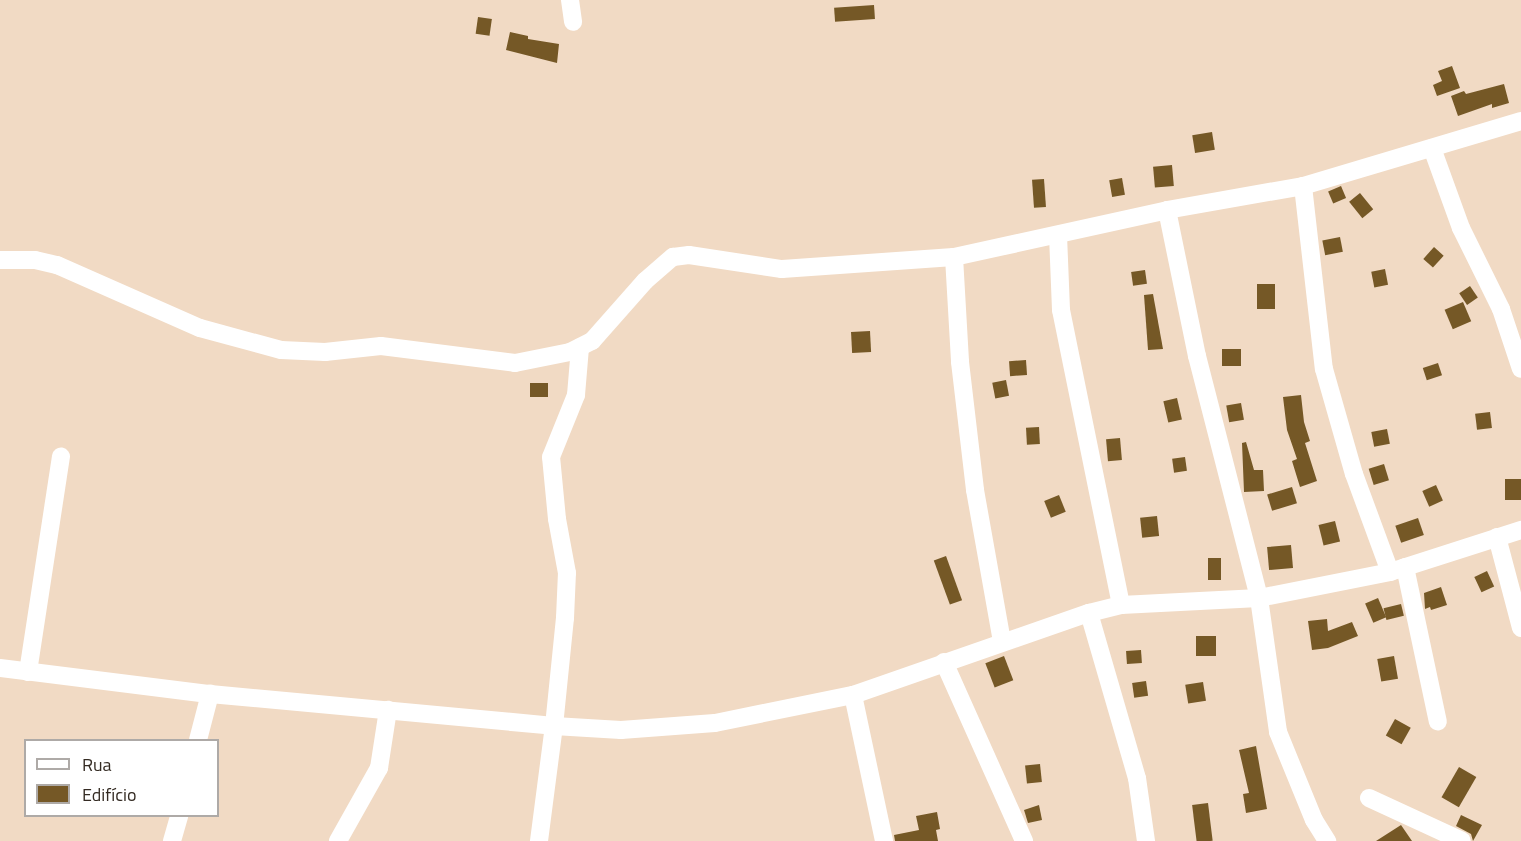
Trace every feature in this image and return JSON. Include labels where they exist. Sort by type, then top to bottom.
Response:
[{"type":"street","points":[[570,0],[573,22]]},
{"type":"street","points":[[0,260],[35,260],[57,265],[200,328],[281,350],[325,352],[381,346],[515,363],[570,352],[592,341],[645,281],[674,257],[689,255],[782,269],[954,257],[1167,210],[1304,186],[1521,121]]},
{"type":"street","points":[[1432,148],[1461,228],[1501,309],[1521,369]]},
{"type":"street","points":[[1304,186],[1324,369],[1353,474],[1397,569],[1438,722]]},
{"type":"street","points":[[1167,210],[1197,356],[1259,598],[1278,732],[1314,820],[1327,841]]},
{"type":"street","points":[[1058,235],[1062,310],[1121,605]]},
{"type":"street","points":[[954,257],[960,362],[975,490],[1002,642]]},
{"type":"street","points":[[539,841],[554,726],[565,618],[567,573],[557,519],[551,457],[576,395],[580,346]]},
{"type":"street","points":[[28,672],[61,457]]},
{"type":"street","points":[[0,668],[210,694],[554,726],[621,730],[715,723],[853,695],[1089,612],[1121,605],[1259,598],[1397,569],[1521,530]]},
{"type":"street","points":[[1497,537],[1521,628]]},
{"type":"street","points":[[1089,612],[1137,778],[1146,841]]},
{"type":"street","points":[[944,662],[1024,841]]},
{"type":"street","points":[[199,739],[210,694]]},
{"type":"street","points":[[853,695],[884,841]]},
{"type":"street","points":[[339,841],[379,768],[388,710]]},
{"type":"street","points":[[1369,798],[1462,841]]},
{"type":"street","points":[[172,841],[179,817]]},
{"type":"building","points":[[874,5],[875,19],[835,22],[834,8]]},
{"type":"building","points":[[478,17],[492,19],[489,36],[476,34]]},
{"type":"building","points":[[510,32],[528,36],[528,39],[559,44],[557,63],[506,50]]},
{"type":"building","points":[[1452,66],[1460,88],[1437,96],[1433,85],[1442,81],[1438,71]]},
{"type":"building","points":[[1504,84],[1509,103],[1492,108],[1492,104],[1458,116],[1451,96],[1464,91],[1466,94]]},
{"type":"building","points":[[1212,132],[1215,150],[1195,153],[1192,135]]},
{"type":"building","points":[[1172,165],[1174,186],[1155,188],[1153,167]]},
{"type":"building","points":[[1122,178],[1125,195],[1112,197],[1109,180]]},
{"type":"building","points":[[1044,179],[1046,207],[1034,208],[1032,180]]},
{"type":"building","points":[[1341,186],[1346,198],[1333,203],[1328,191]]},
{"type":"building","points":[[1360,193],[1373,209],[1362,218],[1349,202]]},
{"type":"building","points":[[1340,237],[1343,252],[1325,255],[1322,240]]},
{"type":"building","points":[[1434,247],[1444,256],[1433,268],[1423,259]]},
{"type":"building","points":[[1385,269],[1388,285],[1374,287],[1371,272]]},
{"type":"building","points":[[1145,270],[1147,284],[1133,286],[1131,272]]},
{"type":"building","points":[[1257,284],[1275,284],[1275,309],[1257,309]]},
{"type":"building","points":[[1470,286],[1478,298],[1467,305],[1459,293]]},
{"type":"building","points":[[1153,294],[1163,349],[1148,350],[1144,295]]},
{"type":"building","points":[[1463,302],[1471,321],[1453,329],[1445,310]]},
{"type":"building","points":[[870,331],[871,352],[852,353],[851,332]]},
{"type":"building","points":[[1222,349],[1241,349],[1241,366],[1222,366]]},
{"type":"building","points":[[1026,360],[1027,375],[1010,376],[1009,361]]},
{"type":"building","points":[[1438,363],[1442,375],[1427,380],[1423,368]]},
{"type":"building","points":[[1006,380],[1009,396],[995,398],[992,383]]},
{"type":"building","points":[[530,383],[548,383],[548,397],[530,397]]},
{"type":"building","points":[[1301,395],[1304,422],[1310,441],[1305,443],[1317,481],[1300,487],[1292,461],[1297,459],[1287,430],[1283,397]]},
{"type":"building","points":[[1177,398],[1182,419],[1168,423],[1163,401]]},
{"type":"building","points":[[1241,403],[1244,420],[1229,422],[1226,406]]},
{"type":"building","points":[[1490,412],[1492,428],[1477,430],[1475,414]]},
{"type":"building","points":[[1039,427],[1040,444],[1027,445],[1026,428]]},
{"type":"building","points":[[1387,429],[1390,444],[1374,447],[1371,432]]},
{"type":"building","points":[[1120,438],[1122,460],[1108,461],[1106,439]]},
{"type":"building","points":[[1246,442],[1254,470],[1263,470],[1264,491],[1244,492],[1242,443]]},
{"type":"building","points":[[1185,457],[1187,471],[1174,473],[1172,459]]},
{"type":"building","points":[[1384,464],[1389,480],[1374,485],[1369,469]]},
{"type":"building","points":[[1505,479],[1521,479],[1521,500],[1505,500]]},
{"type":"building","points":[[1436,485],[1443,501],[1429,507],[1422,491]]},
{"type":"building","points":[[1292,487],[1297,503],[1272,511],[1267,495]]},
{"type":"building","points":[[1059,495],[1066,512],[1051,518],[1044,501]]},
{"type":"building","points":[[1157,516],[1159,536],[1142,538],[1140,518]]},
{"type":"building","points":[[1418,518],[1424,535],[1401,543],[1395,526]]},
{"type":"building","points":[[1335,521],[1340,541],[1324,545],[1319,525]]},
{"type":"building","points":[[1291,545],[1293,568],[1269,570],[1267,547]]},
{"type":"building","points":[[946,556],[962,600],[950,605],[934,560]]},
{"type":"building","points":[[1208,558],[1221,558],[1221,580],[1208,580]]},
{"type":"building","points":[[1487,571],[1494,586],[1481,592],[1474,577]]},
{"type":"building","points":[[1441,587],[1447,605],[1431,610],[1430,607],[1425,609],[1424,593]]},
{"type":"building","points":[[1378,598],[1386,617],[1373,623],[1365,603]]},
{"type":"building","points":[[1401,604],[1404,616],[1386,620],[1384,608]]},
{"type":"building","points":[[1327,619],[1328,631],[1352,622],[1358,636],[1328,648],[1312,650],[1308,621]]},
{"type":"building","points":[[1196,636],[1216,636],[1216,656],[1196,656]]},
{"type":"building","points":[[1141,650],[1142,663],[1127,664],[1126,651]]},
{"type":"building","points":[[1004,656],[1013,680],[995,687],[985,663]]},
{"type":"building","points":[[1394,656],[1398,679],[1381,682],[1377,659]]},
{"type":"building","points":[[1146,681],[1148,696],[1134,698],[1132,683]]},
{"type":"building","points":[[1203,682],[1206,701],[1188,704],[1185,685]]},
{"type":"building","points":[[1395,719],[1411,728],[1402,744],[1386,736]]},
{"type":"building","points":[[1256,746],[1267,809],[1246,813],[1243,794],[1249,793],[1239,750]]},
{"type":"building","points":[[1040,764],[1042,782],[1027,783],[1025,766]]},
{"type":"building","points":[[1459,767],[1476,777],[1459,807],[1442,797]]},
{"type":"building","points":[[1208,803],[1213,841],[1197,841],[1192,805]]},
{"type":"building","points":[[1039,805],[1042,820],[1028,823],[1024,810]]},
{"type":"building","points":[[937,812],[940,829],[936,830],[938,841],[895,841],[894,835],[919,830],[916,816]]},
{"type":"building","points":[[1461,815],[1482,825],[1473,841],[1471,834],[1456,826]]},
{"type":"building","points":[[1401,825],[1412,841],[1376,841]]}]
